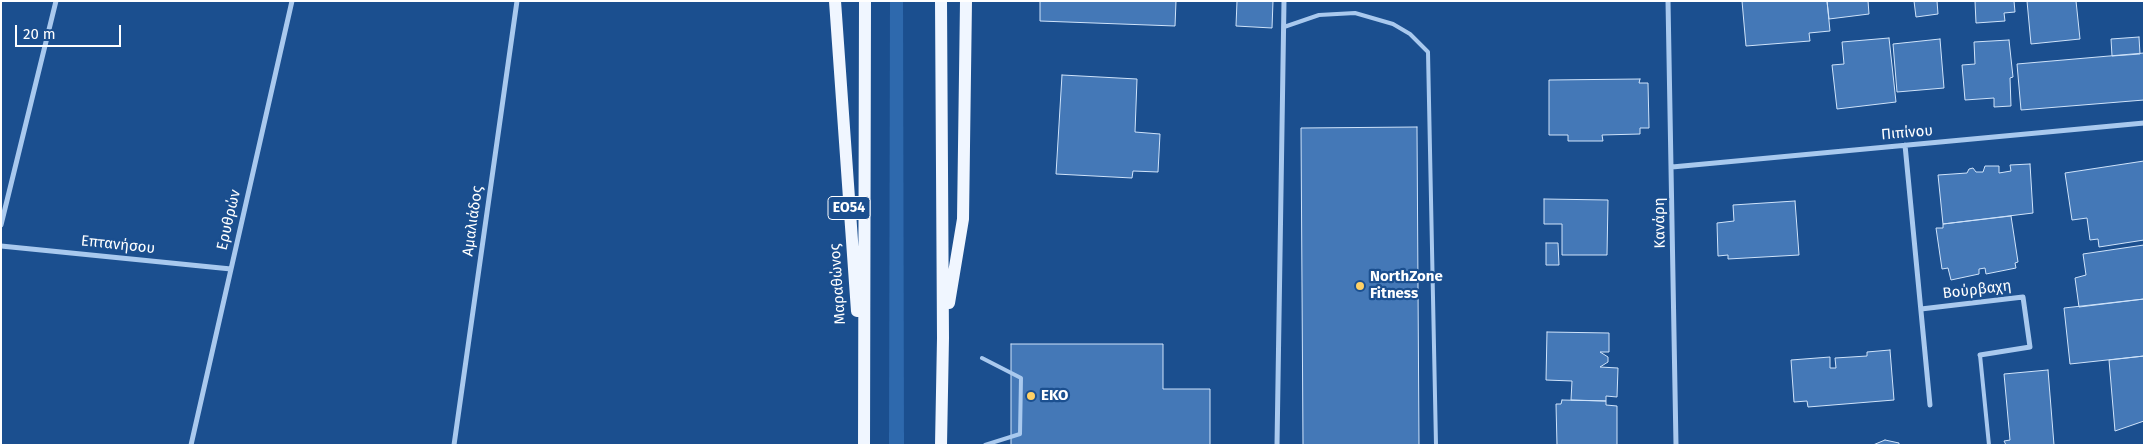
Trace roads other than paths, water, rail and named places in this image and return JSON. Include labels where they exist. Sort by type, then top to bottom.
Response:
[{"type":"main road","name":"Μαραθώνος","points":[[835,1],[864,416]]},
{"type":"main road","name":"Μαραθώνος","points":[[864,445],[865,1]]},
{"type":"main road","points":[[941,1],[943,338],[941,445]]},
{"type":"main road","points":[[943,338],[962,219],[966,1]]},
{"type":"street","points":[[1,225],[56,1]]},
{"type":"street","name":"Ερυθρών","points":[[191,445],[292,1]]},
{"type":"street","name":"Αμαλιάδος","points":[[454,445],[517,1]]},
{"type":"street","points":[[1277,445],[1284,1]]},
{"type":"street","name":"Κανάρη","points":[[1668,1],[1676,445]]},
{"type":"street","name":"Πιπίνου","points":[[1672,167],[2144,123]]},
{"type":"street","points":[[1905,145],[1930,405]]},
{"type":"street","name":"Επτανήσου","points":[[1,246],[231,269]]},
{"type":"street","name":"Βούρβαχη","points":[[1921,309],[2023,297],[2030,347],[1980,355]]},
{"type":"lane","points":[[1284,27],[1319,15],[1355,13],[1393,24],[1410,34],[1428,52],[1436,445]]},
{"type":"lane","name":"Βούρβαχη","points":[[1980,355],[1989,445]]},
{"type":"lane","points":[[982,358],[1021,378],[1020,434],[985,445]]},
{"type":"place","name":"NorthZone Fitness","points":[[1360,286]]},
{"type":"place","name":"EKO","points":[[1031,396]]}]
